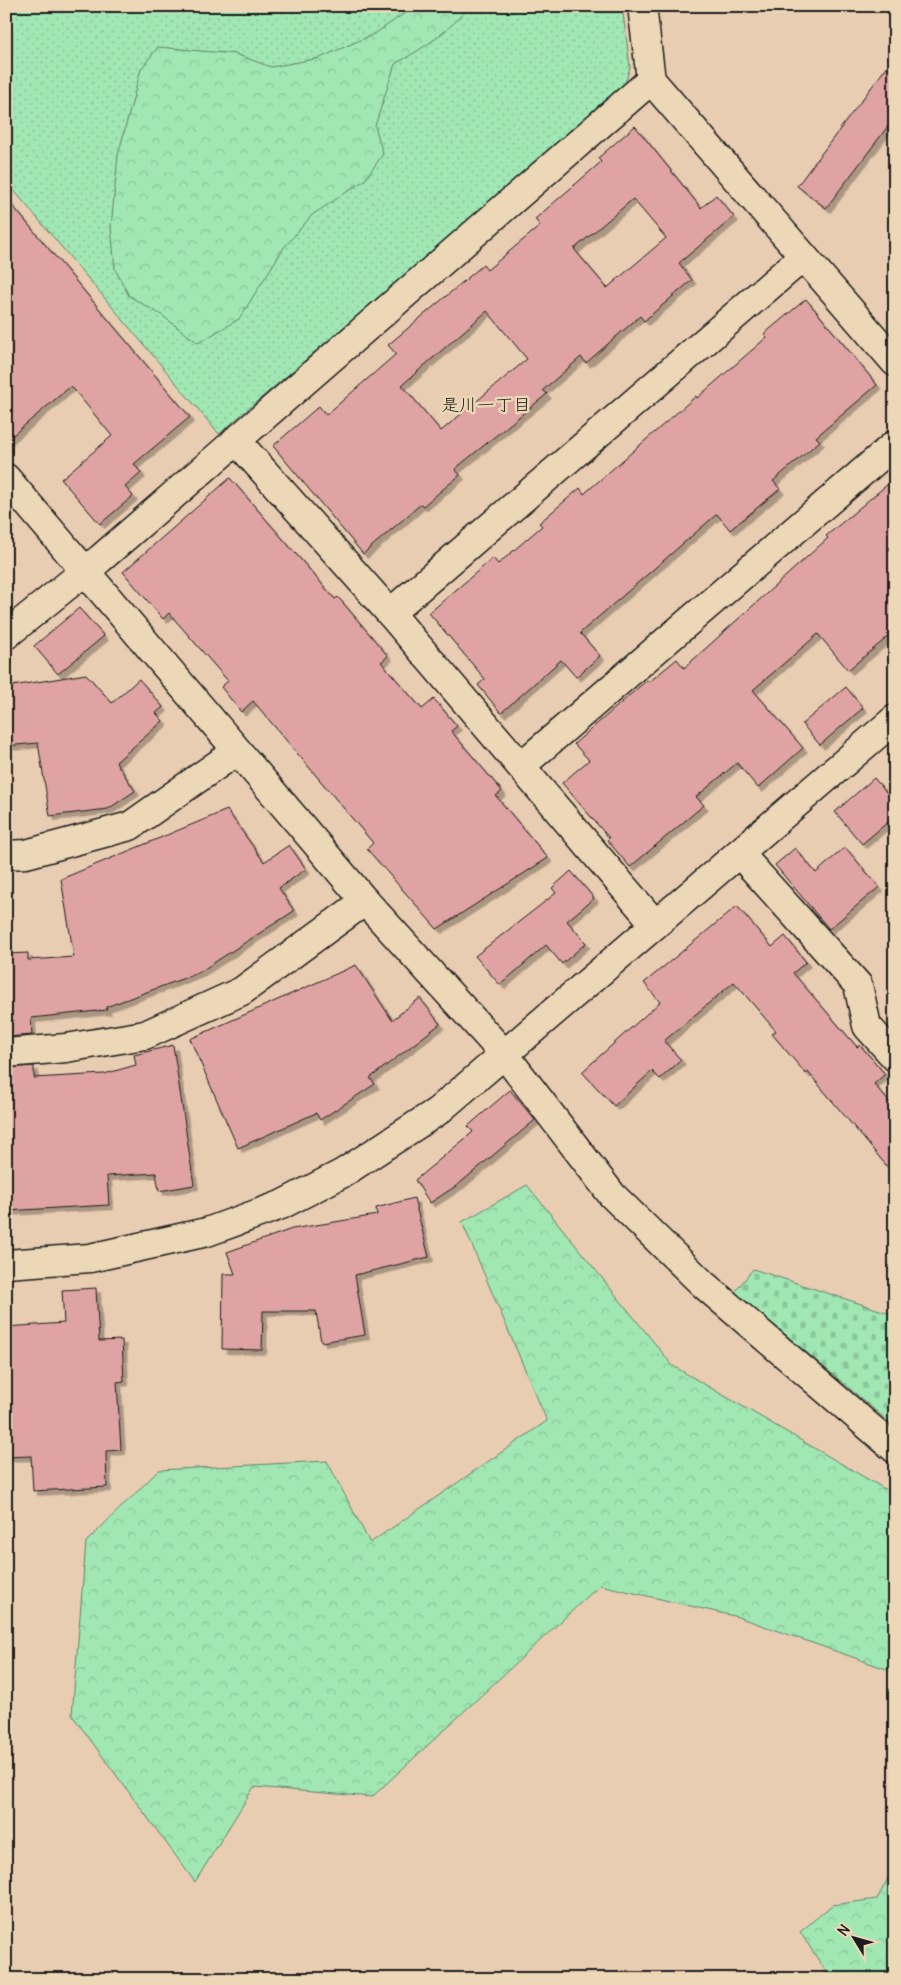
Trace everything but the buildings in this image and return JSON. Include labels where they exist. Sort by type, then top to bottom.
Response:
[{"type":"street","points":[[642,6],[652,80],[895,362]]},
{"type":"street","points":[[6,635],[85,572],[652,80]]},
{"type":"street","points":[[390,613],[804,257]]},
{"type":"street","points":[[236,440],[390,613],[655,924]]},
{"type":"street","points":[[521,766],[895,444]]},
{"type":"street","points":[[6,478],[365,900],[505,1055],[612,1195],[703,1284],[895,1449]]},
{"type":"street","points":[[6,1264],[90,1258],[207,1232],[281,1204],[343,1174],[438,1111],[895,719]]},
{"type":"street","points":[[6,855],[26,854],[130,826],[237,751]]},
{"type":"street","points":[[739,853],[858,985],[867,1026],[895,1058]]},
{"type":"street","points":[[6,1053],[66,1048],[145,1035],[242,991],[365,900]]},
{"type":"green space","points":[[6,6],[622,6],[630,67],[624,87],[219,434],[6,181],[6,104],[9,92]]},
{"type":"green space","points":[[415,6],[469,6],[453,24],[435,39],[395,64],[375,126],[383,154],[365,180],[312,215],[283,249],[239,319],[198,343],[163,316],[129,296],[115,269],[111,227],[118,155],[141,69],[158,47],[235,54],[271,67],[320,58],[376,33]]},
{"type":"green space","points":[[527,1185],[673,1366],[895,1495],[895,1672],[738,1617],[600,1585],[372,1797],[254,1787],[195,1882],[72,1715],[86,1542],[159,1470],[327,1461],[370,1543],[547,1421],[462,1222]]},
{"type":"green space","points":[[753,1269],[895,1315],[895,1427],[735,1292]]},
{"type":"green space","points":[[895,1865],[895,1979],[831,1979],[800,1932],[832,1905],[877,1899]]},
{"type":"district","name":"是川一丁目","points":[[486,405]]}]
